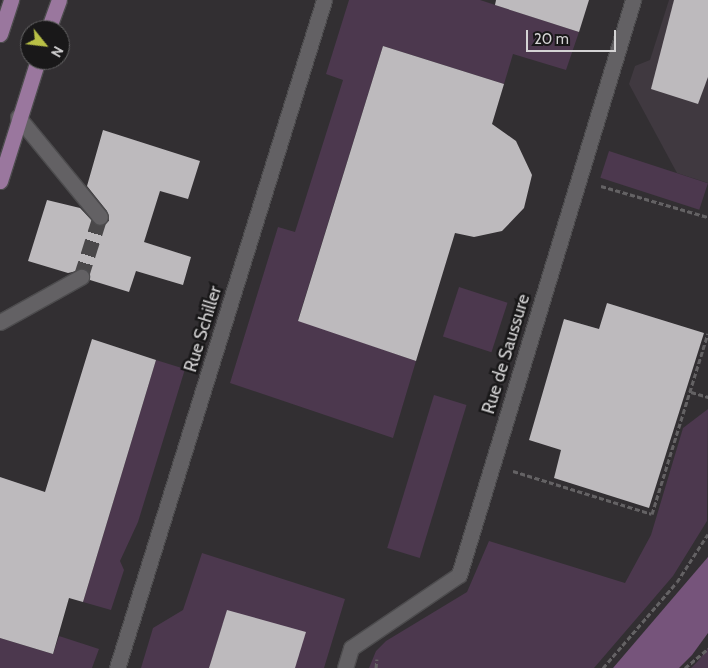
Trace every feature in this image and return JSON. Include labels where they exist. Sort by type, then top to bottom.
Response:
[{"type":"main road","points":[[0,34],[11,0]]},
{"type":"main road","points":[[52,20],[59,0]]},
{"type":"main road","points":[[0,181],[18,117],[34,70]]},
{"type":"street","name":"Rue Schiller","points":[[117,668],[324,0]]},
{"type":"street","name":"Rue de Saussure","points":[[345,668],[351,648],[459,575],[633,0]]},
{"type":"street","points":[[18,117],[100,216]]},
{"type":"street","points":[[0,322],[82,277]]},
{"type":"path","points":[[579,179],[708,217]]},
{"type":"path","points":[[492,465],[652,514],[708,333]]},
{"type":"path","points":[[691,392],[708,397]]},
{"type":"path","points":[[603,668],[678,582],[708,534]]},
{"type":"path","points":[[685,668],[708,649]]},
{"type":"shaded area","points":[[349,0],[480,0],[579,32],[566,70],[513,54],[504,84],[383,46],[298,320],[416,361],[393,438],[230,383],[278,227],[295,232],[343,80],[326,74]]},
{"type":"shaded area","points":[[669,0],[708,0],[708,183],[677,173],[629,84],[635,66],[650,60]]},
{"type":"shaded area","points":[[609,151],[708,183],[699,210],[600,178]]},
{"type":"shaded area","points":[[459,287],[508,303],[491,352],[443,336]]},
{"type":"shaded area","points":[[156,360],[185,369],[138,522],[120,561],[124,570],[111,610],[83,602]]},
{"type":"shaded area","points":[[434,395],[467,405],[420,558],[387,548]]},
{"type":"shaded area","points":[[708,409],[707,521],[673,576],[594,668],[369,668],[376,651],[386,641],[467,592],[489,541],[625,583],[651,535],[683,428]]},
{"type":"shaded area","points":[[202,553],[345,599],[324,668],[295,668],[227,611],[209,668],[141,668],[153,628],[183,610]]},
{"type":"shaded area","points":[[708,557],[708,633],[692,655],[679,668],[613,668]]},
{"type":"shaded area","points":[[59,636],[99,649],[92,668],[0,668],[0,638],[53,654]]},
{"type":"shaded area","points":[[708,648],[708,668],[691,668],[698,661]]},
{"type":"building","points":[[496,0],[589,0],[579,32],[495,5]]},
{"type":"building","points":[[674,0],[708,0],[708,77],[698,104],[651,89]]},
{"type":"building","points":[[383,46],[504,84],[492,124],[516,141],[532,175],[524,208],[502,231],[474,237],[455,233],[416,361],[298,321]]},
{"type":"building","points":[[103,130],[200,161],[188,199],[160,191],[144,242],[191,257],[183,285],[136,271],[129,292],[90,280],[85,269],[68,273],[28,261],[47,200],[80,208],[97,226],[109,221],[107,211],[87,186]]},
{"type":"building","points":[[607,303],[704,333],[649,508],[554,478],[561,450],[529,440],[564,319],[599,329]]},
{"type":"building","points":[[92,339],[156,360],[83,602],[69,598],[53,654],[0,638],[0,477],[45,492]]},
{"type":"building","points":[[227,610],[306,632],[295,668],[209,668]]},
{"type":"tunnel","points":[[81,277],[100,217]]}]
